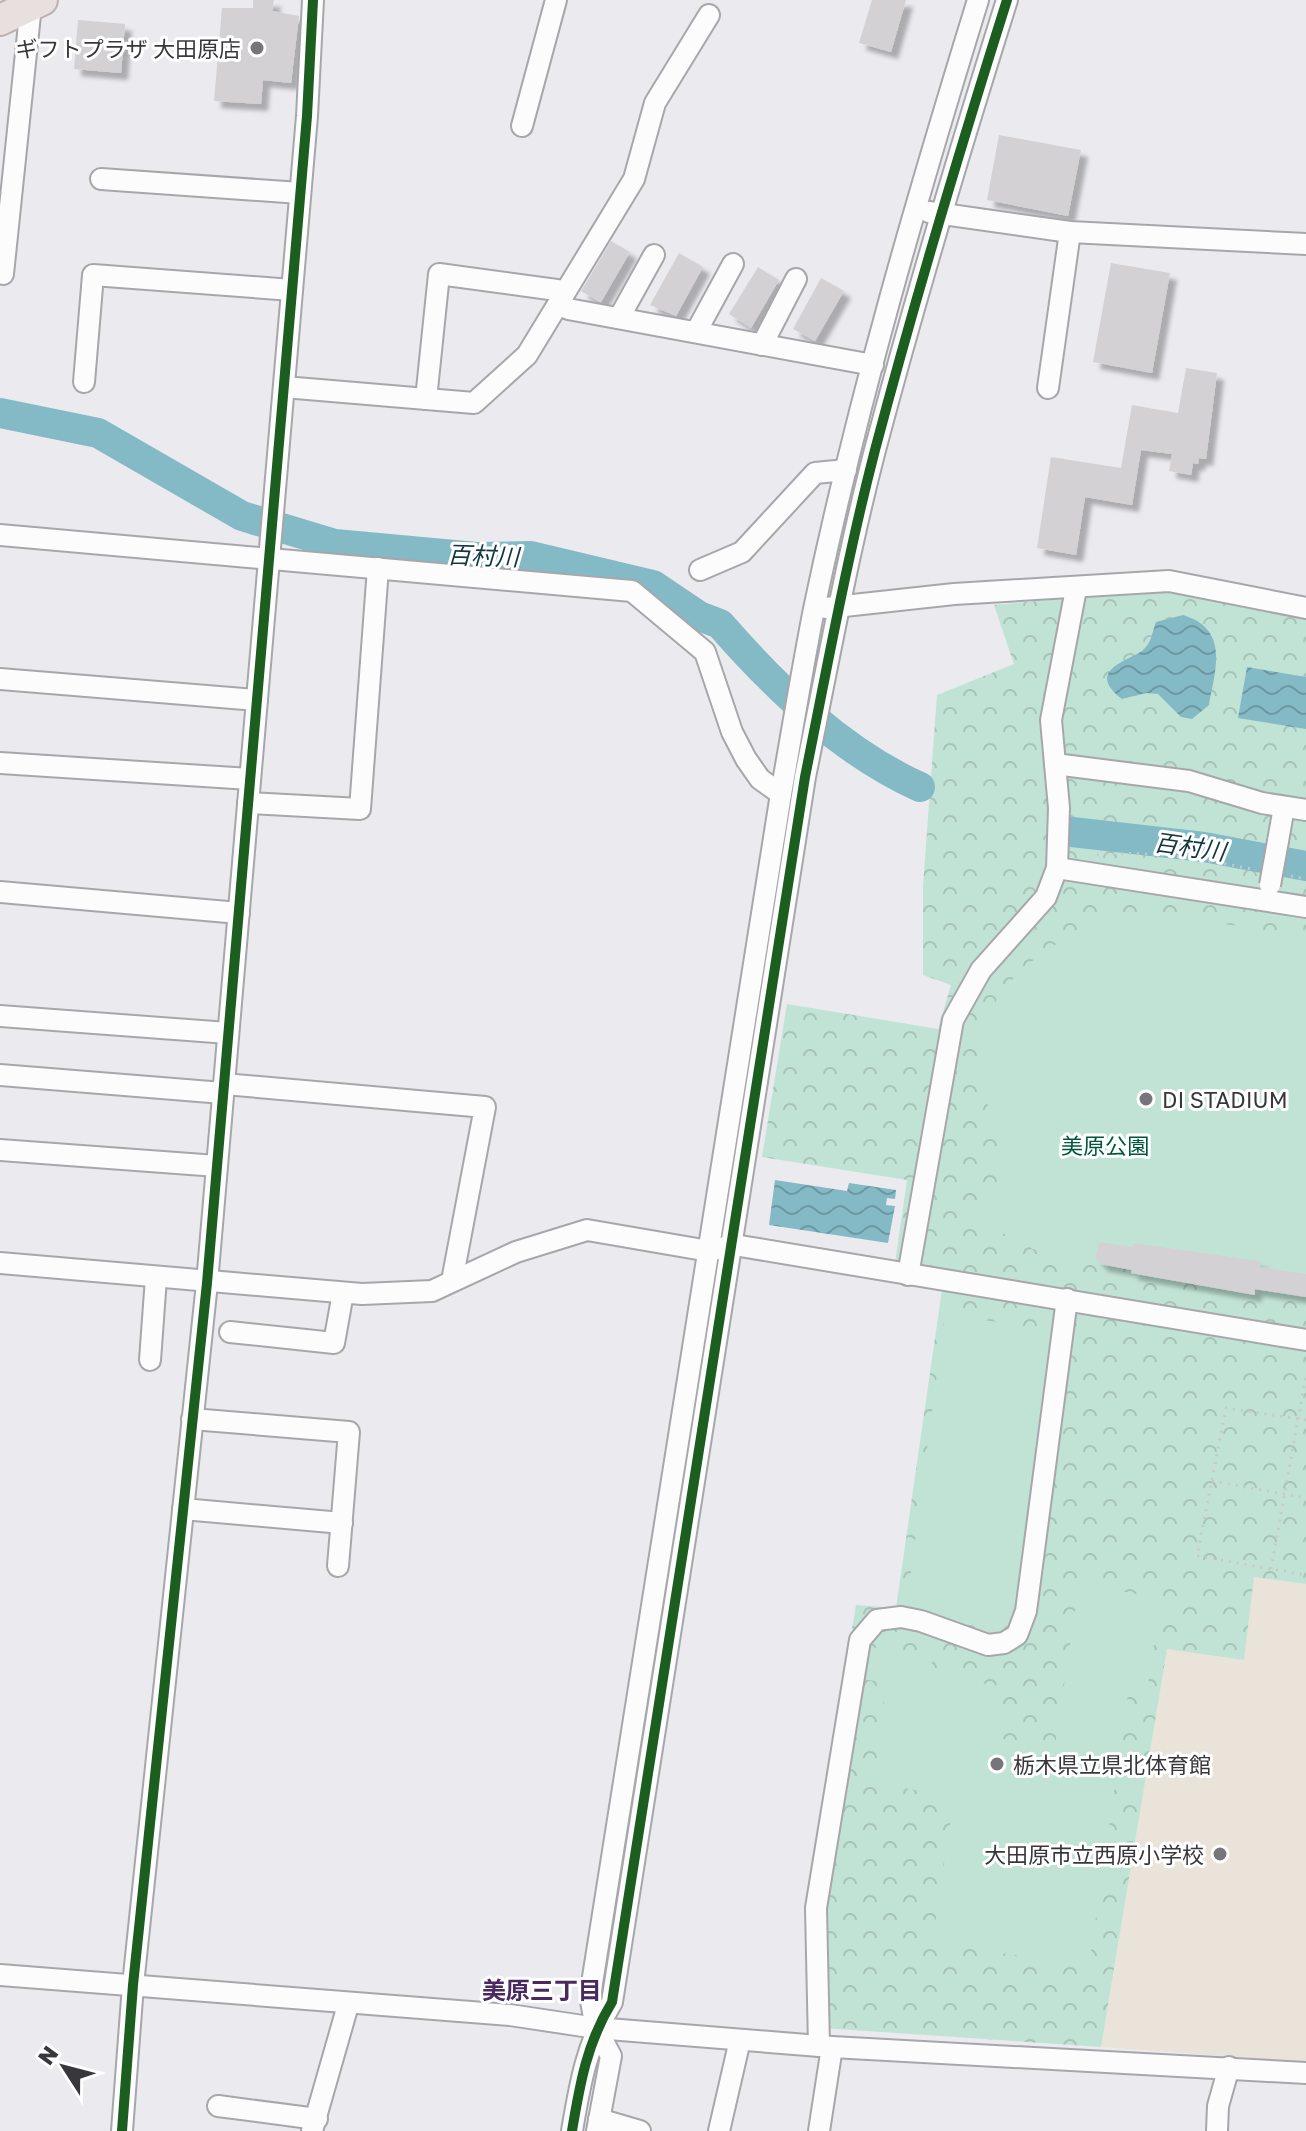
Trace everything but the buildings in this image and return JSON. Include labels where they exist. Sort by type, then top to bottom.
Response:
[{"type":"highway","points":[[0,20],[36,2]]},
{"type":"street","points":[[122,2131],[133,1985],[207,1283],[284,387],[313,0]]},
{"type":"street","points":[[522,126],[556,0]]},
{"type":"street","points":[[640,2131],[598,2125],[611,2056],[596,2028],[590,1996],[781,794],[814,609],[846,470],[913,211],[978,0]]},
{"type":"street","points":[[572,2131],[583,2063],[596,2028],[612,2002],[813,741],[839,607],[875,451],[941,212],[1007,0]]},
{"type":"street","points":[[0,273],[3,274],[36,2]]},
{"type":"street","points":[[284,387],[474,403],[527,355],[566,300],[634,179],[655,103],[709,15]]},
{"type":"street","points":[[101,179],[300,193]]},
{"type":"street","points":[[913,211],[941,212],[1070,232],[1306,244]]},
{"type":"street","points":[[1048,388],[1070,232]]},
{"type":"street","points":[[619,318],[654,255]]},
{"type":"street","points":[[696,332],[733,264]]},
{"type":"street","points":[[426,399],[439,274],[566,300],[619,318],[873,365]]},
{"type":"street","points":[[84,382],[93,275],[292,290]]},
{"type":"street","points":[[762,345],[796,279]]},
{"type":"street","points":[[700,570],[742,552],[815,473],[846,470]]},
{"type":"street","points":[[0,535],[270,550],[378,568],[632,591],[705,652],[732,732],[746,759],[760,779],[781,794]]},
{"type":"street","points":[[248,803],[360,809],[378,568]]},
{"type":"street","points":[[814,609],[954,594],[1169,581],[1306,608]]},
{"type":"street","points":[[908,1275],[953,1020],[962,997],[981,970],[1046,897],[1057,868],[1059,808],[1051,720],[1076,589]]},
{"type":"street","points":[[0,679],[257,700]]},
{"type":"street","points":[[0,763],[250,779]]},
{"type":"street","points":[[1055,764],[1189,781],[1306,810]]},
{"type":"street","points":[[1266,886],[1284,807]]},
{"type":"street","points":[[1057,868],[1266,886],[1306,907]]},
{"type":"street","points":[[0,892],[239,913]]},
{"type":"street","points":[[0,1016],[228,1033]]},
{"type":"street","points":[[0,1075],[485,1107],[452,1281]]},
{"type":"street","points":[[0,1150],[217,1166]]},
{"type":"street","points":[[0,1263],[343,1293],[432,1291],[516,1252],[587,1230],[709,1251],[734,1245],[1306,1340]]},
{"type":"street","points":[[150,1360],[156,1278]]},
{"type":"street","points":[[230,1332],[334,1343],[343,1293]]},
{"type":"street","points":[[819,2131],[826,2046],[816,1908],[860,1640],[877,1620],[901,1617],[988,1645],[1004,1643],[1017,1635],[1026,1611],[1067,1299]]},
{"type":"street","points":[[192,1419],[349,1432],[338,1566]]},
{"type":"street","points":[[183,1509],[342,1523]]},
{"type":"street","points":[[0,1975],[348,2005],[510,2015],[596,2028],[740,2040],[1108,2065],[1229,2067],[1306,2073]]},
{"type":"street","points":[[218,2106],[314,2125],[348,2005]]},
{"type":"street","points":[[719,2131],[740,2040]]},
{"type":"street","points":[[1217,2131],[1218,2106],[1229,2067]]},
{"type":"path","points":[[1096,855],[1126,852],[1177,857],[1266,886]]},
{"type":"path","points":[[1290,876],[1306,879]]},
{"type":"path","points":[[1271,1569],[1306,1376]]},
{"type":"path","points":[[1306,1420],[1226,1408],[1197,1556],[1306,1575]]},
{"type":"path","points":[[1212,1481],[1306,1498]]},
{"type":"shaded area","name":"大田原市立西原小学校","points":[[1254,1577],[1306,1584],[1306,2062],[1101,2047],[1167,1648]]},
{"type":"green space","name":"美原公園","points":[[1167,589],[1306,615],[1306,1584],[1254,1577],[1244,1660],[1167,1649],[1101,2047],[808,2027],[806,1907],[856,1605],[896,1608],[945,1269],[895,1263],[907,1180],[762,1157],[787,1004],[938,1029],[951,985],[923,975],[923,886],[937,695],[1014,664],[994,605]]},
{"type":"green space","name":"DI STADIUM","points":[[1135,913],[1155,913],[1306,937],[1306,1297],[1256,1289],[1255,1295],[1131,1273],[1132,1270],[1035,1250],[1007,1236],[969,1207],[996,1183],[1003,1152],[1003,1132],[987,1102],[979,1067],[981,1037],[991,1010],[1007,986],[1028,964],[1053,946],[1080,931]]},
{"type":"green space","points":[[945,1314],[1055,1331],[1017,1628],[906,1609]]},
{"type":"green space","name":"栃木県立県北体育館","points":[[1079,1583],[1161,1599],[1146,1697],[1128,1695],[1089,1966],[932,1943],[954,1798],[875,1782],[886,1682],[867,1680],[872,1647],[933,1658],[929,1676],[1001,1686],[995,1738],[1055,1746]]},
{"type":"water","points":[[1183,615],[1198,621],[1207,630],[1216,651],[1209,705],[1192,719],[1181,717],[1158,694],[1146,693],[1122,699],[1108,681],[1112,669],[1145,648],[1156,622]]},
{"type":"water","points":[[1247,667],[1306,677],[1306,729],[1238,718]]},
{"type":"water","points":[[775,1180],[847,1191],[849,1183],[896,1190],[895,1199],[887,1198],[886,1205],[895,1206],[888,1243],[769,1225]]},
{"type":"waterway","name":"百村川","points":[[0,413],[98,433],[242,516],[335,544],[476,557],[531,556],[653,585],[699,616],[720,624],[764,672],[837,737],[891,773],[920,787]]},
{"type":"waterway","name":"百村川","points":[[1072,832],[1204,847],[1306,866]]},
{"type":"cycle path","points":[[122,2131],[133,1985],[207,1283],[307,116],[313,0]]},
{"type":"cycle path","points":[[572,2131],[590,2048],[612,2002],[805,777],[838,613],[890,393],[1007,0]]},
{"type":"place","name":"ギフトプラザ 大田原店","points":[[257,48]]},
{"type":"place","name":"DI STADIUM","points":[[1146,1099]]},
{"type":"place","name":"栃木県立県北体育館","points":[[997,1764]]},
{"type":"place","name":"大田原市立西原小学校","points":[[1220,1854]]},
{"type":"district","name":"美原三丁目","points":[[542,1989]]}]
